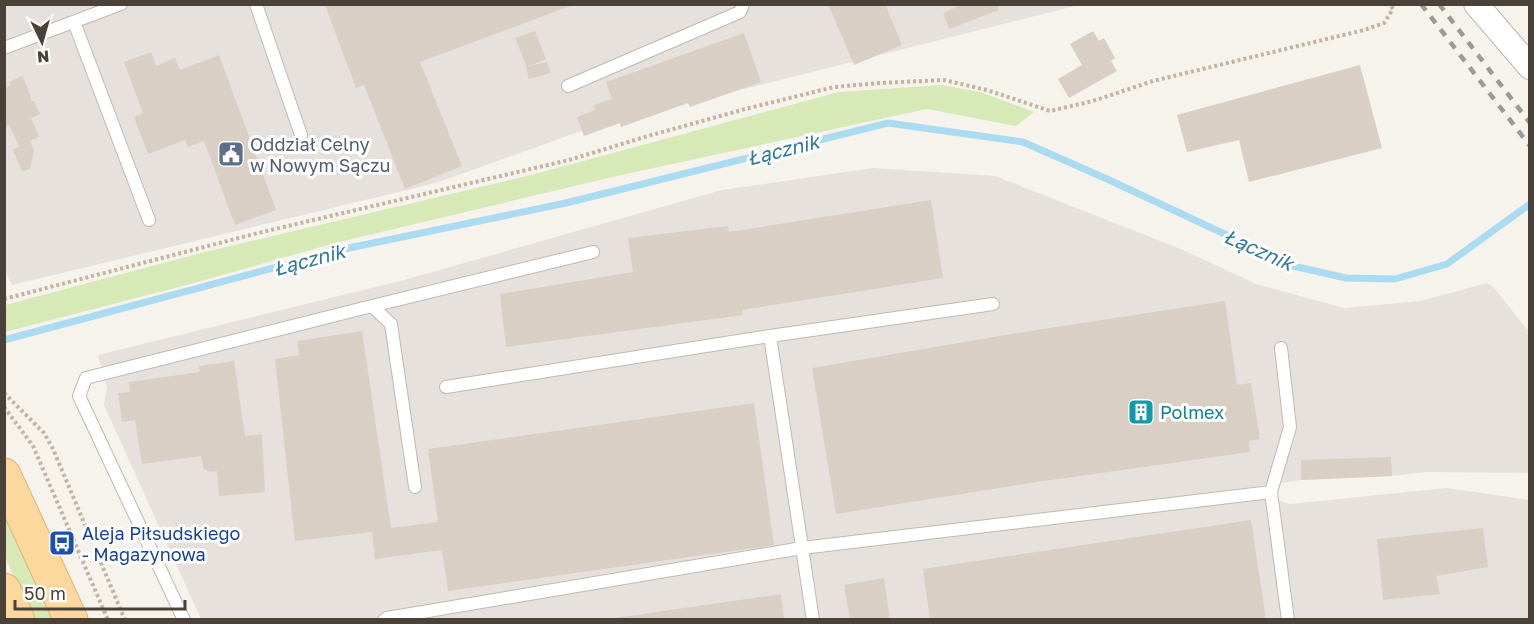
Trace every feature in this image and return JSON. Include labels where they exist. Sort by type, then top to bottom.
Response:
[{"type":"main road","points":[[4,475],[71,620]]},
{"type":"main road","points":[[4,590],[18,620]]},
{"type":"street","points":[[1476,4],[1530,67]]},
{"type":"lane","points":[[4,48],[121,4]]},
{"type":"lane","points":[[256,4],[301,135]]},
{"type":"lane","points":[[568,86],[740,12],[743,4]]},
{"type":"lane","points":[[74,22],[149,220]]},
{"type":"lane","points":[[184,620],[79,396],[86,378],[593,252]]},
{"type":"lane","points":[[446,387],[770,336],[993,304]]},
{"type":"lane","points":[[372,306],[391,324],[415,487]]},
{"type":"lane","points":[[770,336],[813,620]]},
{"type":"lane","points":[[1281,348],[1290,427],[1271,492],[1288,620]]},
{"type":"lane","points":[[384,620],[802,548],[1271,492]]},
{"type":"path","points":[[4,299],[258,233],[569,160],[726,114],[834,87],[944,80],[987,90],[1050,111],[1093,101],[1153,81],[1364,30],[1384,23],[1393,9],[1390,4]]},
{"type":"path","points":[[4,393],[44,433],[53,449],[125,620]]},
{"type":"path","points":[[4,407],[33,447],[108,620]]},
{"type":"shaded area","points":[[4,5],[1079,5],[592,127],[436,183],[12,285],[4,268]]},
{"type":"shaded area","points":[[873,168],[995,176],[1183,250],[1256,284],[1344,308],[1421,301],[1487,283],[1495,289],[1529,332],[1529,473],[1427,472],[1301,480],[1246,488],[1289,504],[1447,488],[1529,500],[1529,619],[201,619],[104,405],[107,388],[98,355],[404,280],[722,190]]},
{"type":"green space","points":[[942,85],[980,92],[1034,112],[1016,126],[927,109],[621,175],[335,243],[194,283],[5,332],[5,305],[205,252],[535,174],[839,92]]},
{"type":"green space","points":[[4,505],[57,619],[33,619],[5,557]]},
{"type":"building","points":[[828,4],[885,4],[902,45],[854,65]]},
{"type":"building","points":[[963,4],[997,4],[999,10],[949,29],[943,13]]},
{"type":"building","points":[[325,5],[573,5],[420,62],[462,166],[405,189],[364,85],[356,88]]},
{"type":"building","points":[[535,31],[546,59],[527,67],[515,38]]},
{"type":"building","points":[[1093,31],[1099,41],[1104,38],[1115,58],[1111,61],[1117,71],[1069,98],[1058,79],[1082,65],[1070,44]]},
{"type":"building","points":[[744,33],[761,82],[690,107],[688,103],[621,127],[620,123],[584,136],[577,117],[595,110],[594,105],[612,99],[606,82]]},
{"type":"building","points":[[151,52],[156,66],[175,58],[180,70],[219,55],[276,210],[235,225],[204,141],[188,147],[185,140],[148,154],[134,117],[143,113],[124,62]]},
{"type":"building","points":[[547,62],[551,73],[529,79],[526,67]]},
{"type":"building","points":[[1360,65],[1382,148],[1249,182],[1239,140],[1187,152],[1177,115]]},
{"type":"building","points":[[22,76],[29,90],[27,91],[31,101],[34,101],[40,114],[31,118],[39,137],[30,141],[34,151],[30,169],[22,171],[13,150],[19,146],[9,125],[4,127],[4,88],[11,85],[9,82]]},
{"type":"building","points":[[931,200],[943,278],[742,310],[743,315],[506,347],[500,294],[633,272],[628,238],[728,226],[729,232]]},
{"type":"building","points":[[1225,301],[1237,385],[1251,383],[1260,439],[1249,441],[1250,452],[1037,482],[836,514],[812,368]]},
{"type":"building","points":[[362,331],[391,528],[438,522],[428,449],[754,403],[774,545],[448,591],[442,550],[375,559],[372,532],[295,541],[275,359],[299,355],[297,341]]},
{"type":"building","points":[[234,361],[245,436],[262,434],[265,492],[219,496],[217,471],[210,472],[204,469],[201,456],[142,464],[135,420],[122,422],[118,393],[130,392],[129,382],[200,372],[199,366]]},
{"type":"building","points":[[1391,457],[1392,476],[1301,480],[1301,460]]},
{"type":"building","points":[[1251,520],[1266,620],[930,620],[923,569]]},
{"type":"building","points":[[1483,528],[1488,567],[1436,576],[1440,594],[1383,600],[1377,539]]},
{"type":"building","points":[[884,578],[890,620],[850,620],[844,585]]},
{"type":"building","points":[[781,594],[784,620],[615,620],[615,618]]},
{"type":"waterway","name":"Łącznik","points":[[4,340],[344,249],[566,203],[888,123],[1023,142],[1293,266],[1346,278],[1395,279],[1447,264],[1530,204]]},
{"type":"railway","points":[[1421,4],[1530,146]]},
{"type":"railway","points":[[1439,4],[1530,123]]},
{"type":"place","name":"Oddział Celny w Nowym Sączu","points":[[231,154]]},
{"type":"place","name":"Polmex","points":[[1141,412]]},
{"type":"place","name":"Aleja Piłsudskiego - Magazynowa","points":[[62,543]]}]
